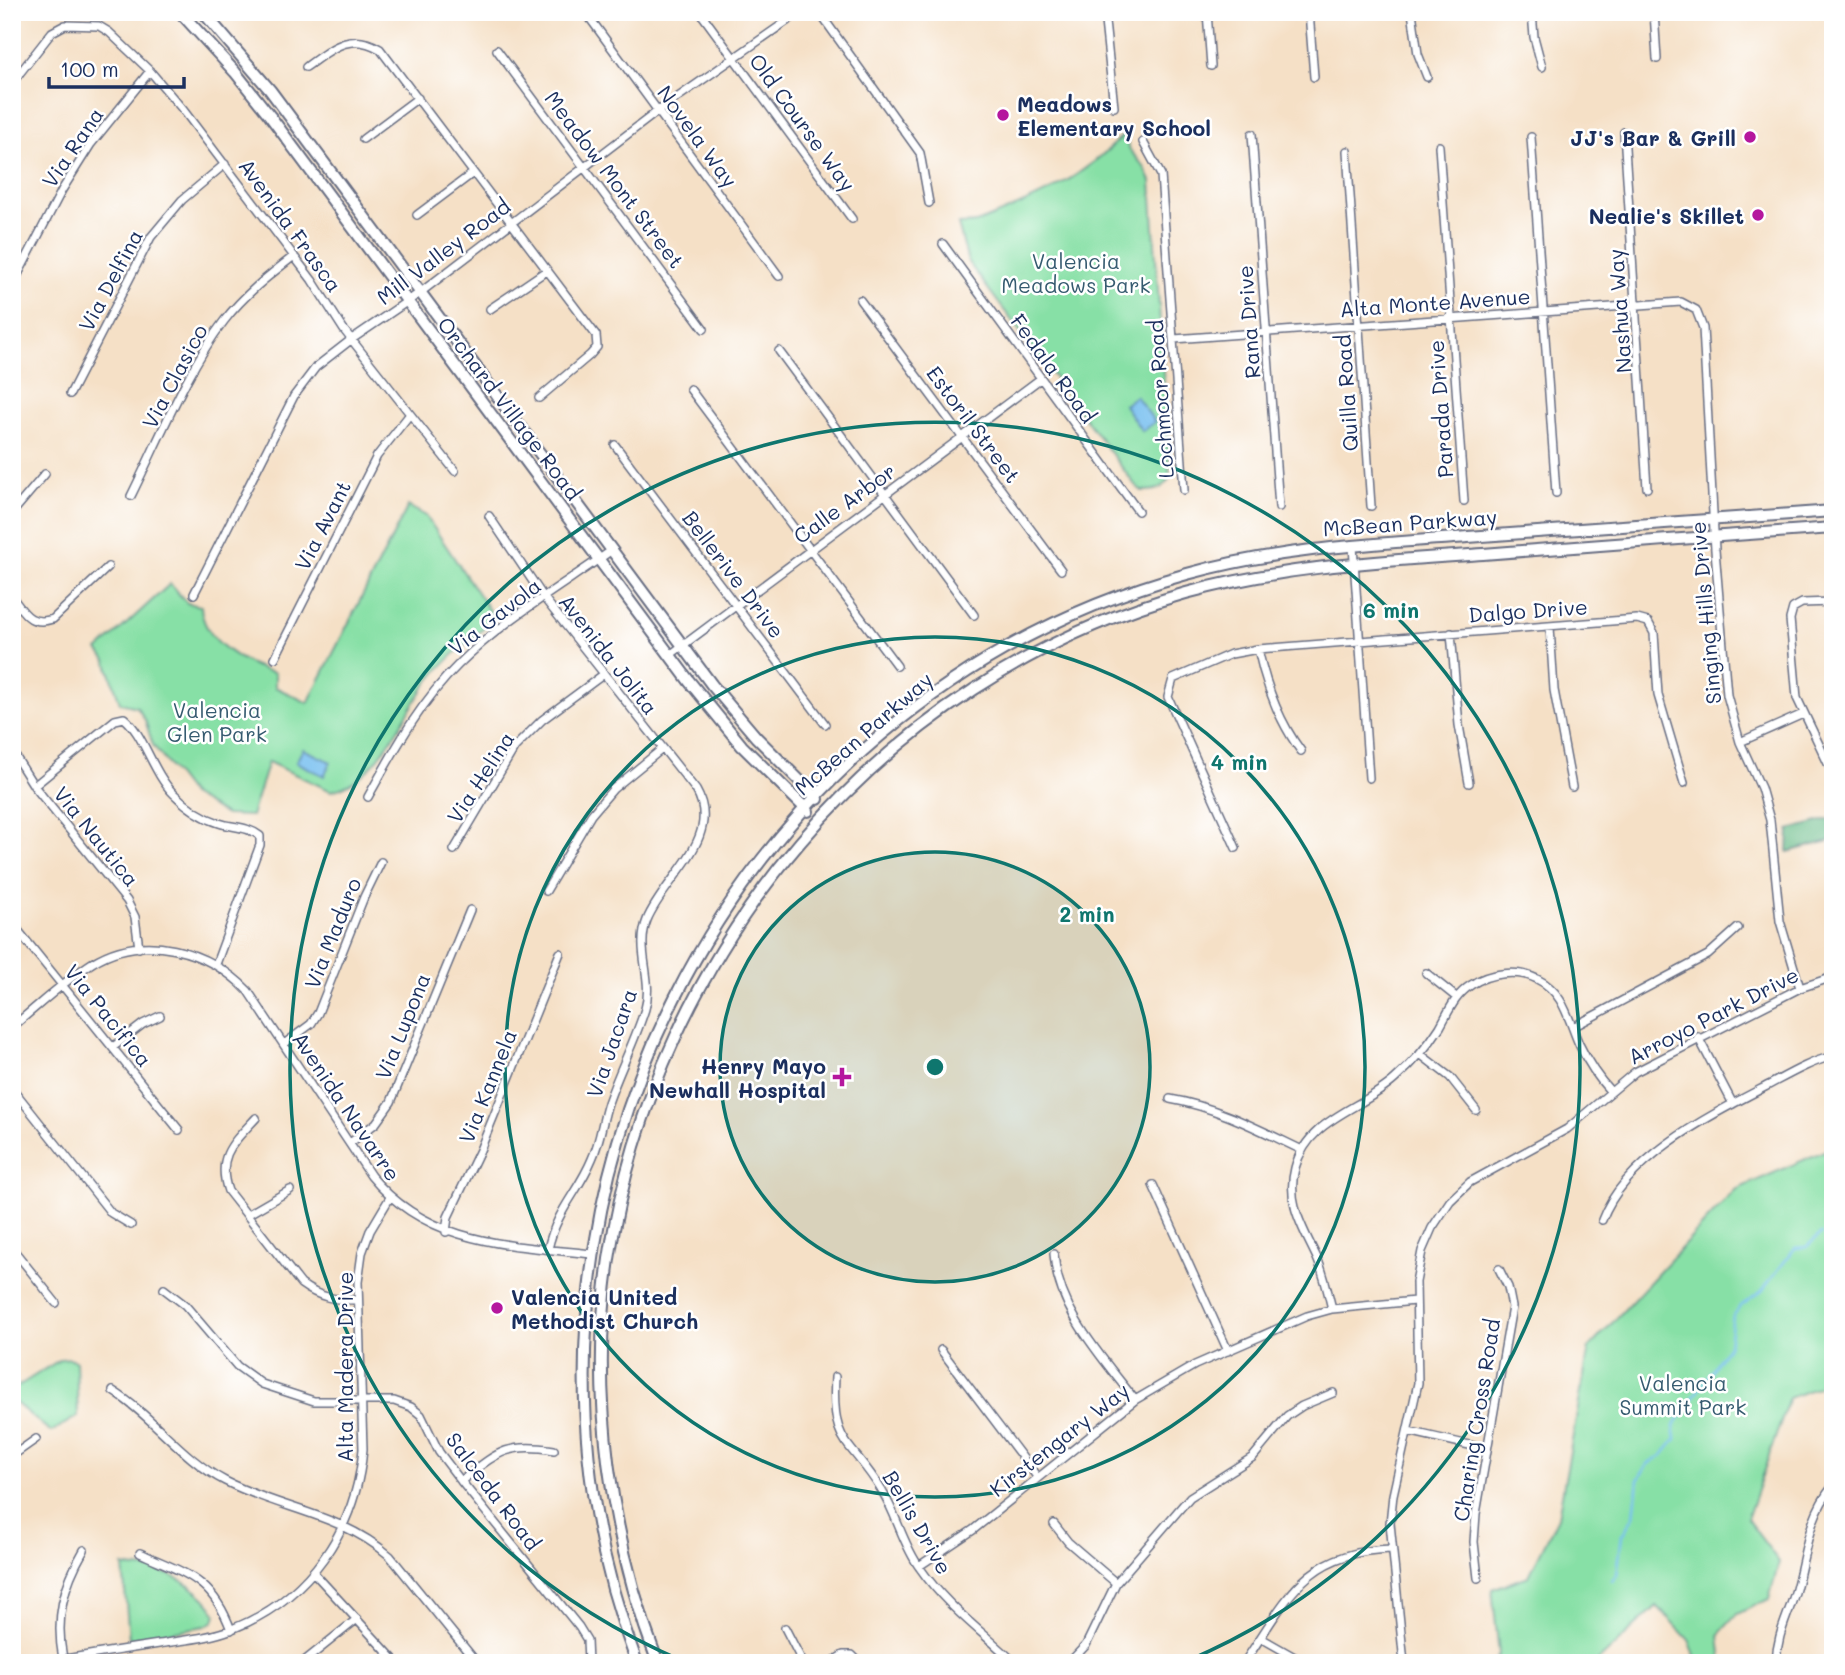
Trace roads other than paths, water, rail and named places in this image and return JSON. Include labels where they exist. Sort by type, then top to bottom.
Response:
[{"type":"main road","name":"Orchard Village Road","points":[[180,12],[235,72],[270,116],[406,303],[670,655],[742,746],[818,820]]},
{"type":"main road","name":"Orchard Village Road","points":[[203,12],[271,90],[612,550],[747,727],[827,809]]},
{"type":"main road","name":"McBean Parkway","points":[[637,1663],[607,1566],[589,1458],[584,1353],[592,1254],[610,1170],[629,1102],[652,1041],[693,958],[733,896],[815,796],[936,693],[981,662],[1037,632],[1121,595],[1186,574],[1299,550],[1833,511]]},
{"type":"main road","name":"McBean Parkway","points":[[658,1663],[626,1558],[611,1477],[604,1377],[610,1255],[631,1161],[669,1046],[724,944],[753,899],[827,809],[945,709],[1023,659],[1101,623],[1185,593],[1252,576],[1354,564],[1833,528]]},
{"type":"main road","points":[[1023,659],[1027,644],[1037,632]]},
{"type":"street","name":"Old Course Way","points":[[700,12],[852,219]]},
{"type":"street","name":"Mill Valley Road","points":[[194,594],[294,396],[316,367],[421,292],[658,111],[800,12]]},
{"type":"street","points":[[819,12],[920,153],[929,203]]},
{"type":"street","points":[[1104,12],[1114,107]]},
{"type":"street","points":[[1207,12],[1211,66]]},
{"type":"street","points":[[1309,12],[1314,77]]},
{"type":"street","points":[[1412,12],[1418,54],[1427,77]]},
{"type":"street","points":[[1532,12],[1534,37],[1542,67]]},
{"type":"street","points":[[1654,12],[1657,59]]},
{"type":"street","name":"Novela Way","points":[[589,17],[779,276]]},
{"type":"street","name":"Avenida Frasca","points":[[12,83],[52,32],[65,25],[79,23],[99,26],[109,32],[150,71],[225,164],[294,256],[352,340],[455,471]]},
{"type":"street","points":[[306,67],[338,44],[363,41],[380,49],[596,335],[597,347],[540,398]]},
{"type":"street","name":"Meadow Mont Street","points":[[497,50],[704,329]]},
{"type":"street","name":"Via Rana","points":[[12,286],[62,190],[91,144],[150,71]]},
{"type":"street","points":[[363,139],[418,98]]},
{"type":"street","name":"Nashua Way","points":[[1624,132],[1647,488]]},
{"type":"street","name":"Rana Drive","points":[[1252,134],[1279,507]]},
{"type":"street","points":[[1531,137],[1556,493]]},
{"type":"street","name":"Lochmoor Road","points":[[1143,142],[1161,175],[1184,490]]},
{"type":"street","name":"Parada Drive","points":[[1439,146],[1464,501]]},
{"type":"street","name":"Quilla Road","points":[[1347,151],[1371,506]]},
{"type":"street","name":"Via Delfina","points":[[70,394],[151,237],[182,200],[225,164]]},
{"type":"street","points":[[417,215],[473,173]]},
{"type":"street","name":"Fedala Road","points":[[943,244],[1138,511]]},
{"type":"street","name":"Via Clasico","points":[[131,496],[203,354],[223,321],[253,287],[294,256]]},
{"type":"street","points":[[490,309],[547,271]]},
{"type":"street","name":"Estoril Street","points":[[860,300],[1060,570]]},
{"type":"street","name":"Alta Monte Avenue","points":[[1174,339],[1681,302],[1696,310]]},
{"type":"street","name":"Singing Hills Drive","points":[[1696,310],[1703,328],[1714,536],[1727,695],[1740,742],[1761,788],[1770,820],[1780,921],[1800,988]]},
{"type":"street","points":[[779,351],[974,615]]},
{"type":"street","name":"Calle Arbor","points":[[670,655],[1040,379]]},
{"type":"street","points":[[690,389],[897,666]]},
{"type":"street","name":"Via Avant","points":[[275,658],[377,456],[410,414]]},
{"type":"street","name":"Bellerive Drive","points":[[615,445],[825,724]]},
{"type":"street","points":[[12,513],[45,474]]},
{"type":"street","name":"Avenida Jolita","points":[[489,516],[544,598],[696,790],[705,810]]},
{"type":"street","points":[[1353,546],[1369,778]]},
{"type":"street","name":"Via Gavola","points":[[368,797],[428,699],[457,665],[498,629],[612,550]]},
{"type":"street","points":[[12,597],[29,619],[40,623],[52,619],[108,567]]},
{"type":"street","points":[[1833,602],[1802,603],[1793,608],[1790,619],[1797,698],[1803,714],[1830,759],[1833,774]]},
{"type":"street","name":"Dalgo Drive","points":[[1236,848],[1168,697],[1168,686],[1173,679],[1231,654],[1258,649],[1637,619],[1648,622],[1654,633],[1658,695],[1664,724],[1684,783]]},
{"type":"street","points":[[1550,626],[1554,690],[1572,787]]},
{"type":"street","points":[[1451,633],[1458,725],[1469,783]]},
{"type":"street","points":[[1258,649],[1271,697],[1288,733],[1301,751]]},
{"type":"street","name":"Via Helina","points":[[454,850],[515,747],[542,720],[604,674]]},
{"type":"street","points":[[1740,742],[1803,714]]},
{"type":"street","points":[[34,786],[115,720],[124,718],[133,725],[158,775],[174,794],[194,810],[218,823],[250,828],[260,836],[260,845],[216,964]]},
{"type":"street","points":[[545,891],[591,815],[613,789],[662,749]]},
{"type":"street","name":"Via Nautica","points":[[12,751],[34,786],[127,901],[135,917],[139,948]]},
{"type":"street","name":"Via Jacara","points":[[548,1249],[559,1213],[593,1157],[608,1103],[645,1011],[649,990],[643,946],[646,923],[654,904],[701,835],[705,810]]},
{"type":"street","name":"Via Maduro","points":[[284,1044],[311,1024],[318,1013],[364,897],[381,862]]},
{"type":"street","name":"Via Lupona","points":[[350,1143],[376,1123],[391,1102],[470,910]]},
{"type":"street","name":"Via Pacifica","points":[[12,923],[179,1130]]},
{"type":"street","points":[[1573,1027],[1708,955],[1738,928]]},
{"type":"street","name":"Avenida Navarre","points":[[12,1027],[63,985],[108,955],[139,948],[162,947],[191,953],[233,975],[248,991],[389,1199],[419,1219],[446,1232],[480,1240],[592,1254]]},
{"type":"street","name":"Via Kannela","points":[[446,1232],[448,1217],[480,1150],[560,953]]},
{"type":"street","points":[[1426,973],[1456,997]]},
{"type":"street","points":[[1332,1309],[1322,1272],[1295,1212],[1292,1180],[1302,1150],[1321,1126],[1393,1081],[1420,1054],[1456,997],[1471,984],[1489,976],[1514,973],[1536,978],[1554,992],[1566,1008],[1591,1065],[1611,1092]]},
{"type":"street","name":"Arroyo Park Drive","points":[[1404,1663],[1391,1549],[1392,1495],[1418,1383],[1415,1301],[1422,1251],[1432,1228],[1450,1201],[1487,1171],[1567,1129],[1635,1072],[1698,1037],[1800,988],[1833,977]]},
{"type":"street","points":[[113,1047],[143,1024],[160,1016]]},
{"type":"street","points":[[1698,1037],[1733,1104]]},
{"type":"street","points":[[1420,1054],[1450,1077],[1476,1110]]},
{"type":"street","points":[[1602,1220],[1609,1202],[1625,1180],[1694,1124],[1833,1056]]},
{"type":"street","points":[[12,1088],[111,1213],[131,1226]]},
{"type":"street","points":[[1170,1099],[1198,1104],[1237,1118],[1302,1150]]},
{"type":"street","points":[[256,1118],[232,1144],[224,1160],[222,1174],[228,1191],[301,1284],[316,1295],[332,1300],[358,1300]]},
{"type":"street","points":[[1153,1185],[1228,1351]]},
{"type":"street","points":[[247,1215],[290,1190]]},
{"type":"street","name":"Alta Madera Drive","points":[[43,1663],[231,1630],[293,1594],[314,1573],[344,1525],[361,1476],[362,1401],[358,1300],[362,1253],[370,1231],[389,1199]]},
{"type":"street","points":[[12,1248],[56,1303]]},
{"type":"street","points":[[1054,1254],[1060,1292],[1095,1348],[1135,1400]]},
{"type":"street","name":"Charing Cross Road","points":[[1478,1578],[1474,1542],[1476,1514],[1512,1307],[1508,1287],[1499,1269]]},
{"type":"street","name":"Salceda Road","points":[[164,1289],[185,1305],[237,1366],[261,1384],[314,1401],[394,1401],[411,1407],[421,1415],[439,1452],[579,1628],[587,1640],[588,1663]]},
{"type":"street","name":"Kirstengary Way","points":[[919,1566],[972,1530],[1135,1400],[1164,1381],[1307,1316],[1332,1309],[1415,1301]]},
{"type":"street","points":[[941,1350],[1038,1478]]},
{"type":"street","name":"Bellis Drive","points":[[835,1377],[833,1406],[841,1438],[881,1489],[919,1566],[944,1599],[1015,1663]]},
{"type":"street","points":[[113,1391],[132,1403],[192,1461],[224,1480],[344,1525],[390,1556],[477,1663]]},
{"type":"street","points":[[1069,1663],[1086,1645],[1116,1583],[1190,1497],[1253,1457],[1287,1416],[1333,1393]]},
{"type":"street","points":[[1408,1431],[1487,1449]]},
{"type":"street","points":[[12,1457],[36,1439]]},
{"type":"street","points":[[461,1481],[509,1448],[528,1446],[554,1450]]},
{"type":"street","points":[[1776,1663],[1777,1637],[1795,1592],[1812,1518],[1833,1486]]},
{"type":"street","points":[[1054,1524],[1068,1542],[1116,1583]]},
{"type":"street","points":[[1244,1663],[1298,1583],[1320,1566],[1353,1553],[1391,1549]]},
{"type":"street","points":[[63,1659],[60,1605],[71,1573],[84,1550]]},
{"type":"street","points":[[140,1553],[190,1576],[215,1594],[231,1630]]},
{"type":"street","points":[[314,1573],[397,1663]]},
{"type":"street","points":[[302,1663],[358,1619]]},
{"type":"street","points":[[785,1628],[803,1663]]},
{"type":"street","points":[[1261,1638],[1305,1663]]},
{"type":"street","points":[[830,1663],[843,1655],[852,1655],[860,1663]]},
{"type":"water","points":[[1136,396],[1155,422],[1142,431],[1124,405]]},
{"type":"water","points":[[303,749],[331,762],[324,776],[296,762]]},
{"type":"waterway","points":[[1612,1581],[1617,1575],[1622,1535],[1634,1516],[1638,1480],[1648,1464],[1663,1455],[1676,1439],[1674,1426],[1729,1345],[1733,1316],[1742,1305],[1762,1291],[1795,1248],[1806,1247],[1821,1234]]},
{"type":"place","name":"Meadows Elementary School","points":[[1003,115]]},
{"type":"place","name":"JJ's Bar & Grill","points":[[1750,137]]},
{"type":"place","name":"Nealie's Skillet","points":[[1758,215]]},
{"type":"place","name":"Henry Mayo Newhall Hospital","points":[[842,1077]]},
{"type":"place","name":"Valencia United Methodist Church","points":[[497,1308]]},
{"type":"park label","name":"Valencia Meadows Park","points":[[1076,272]]},
{"type":"park label","name":"Valencia Glen Park","points":[[217,721]]},
{"type":"park label","name":"Valencia Summit Park","points":[[1683,1394]]}]
